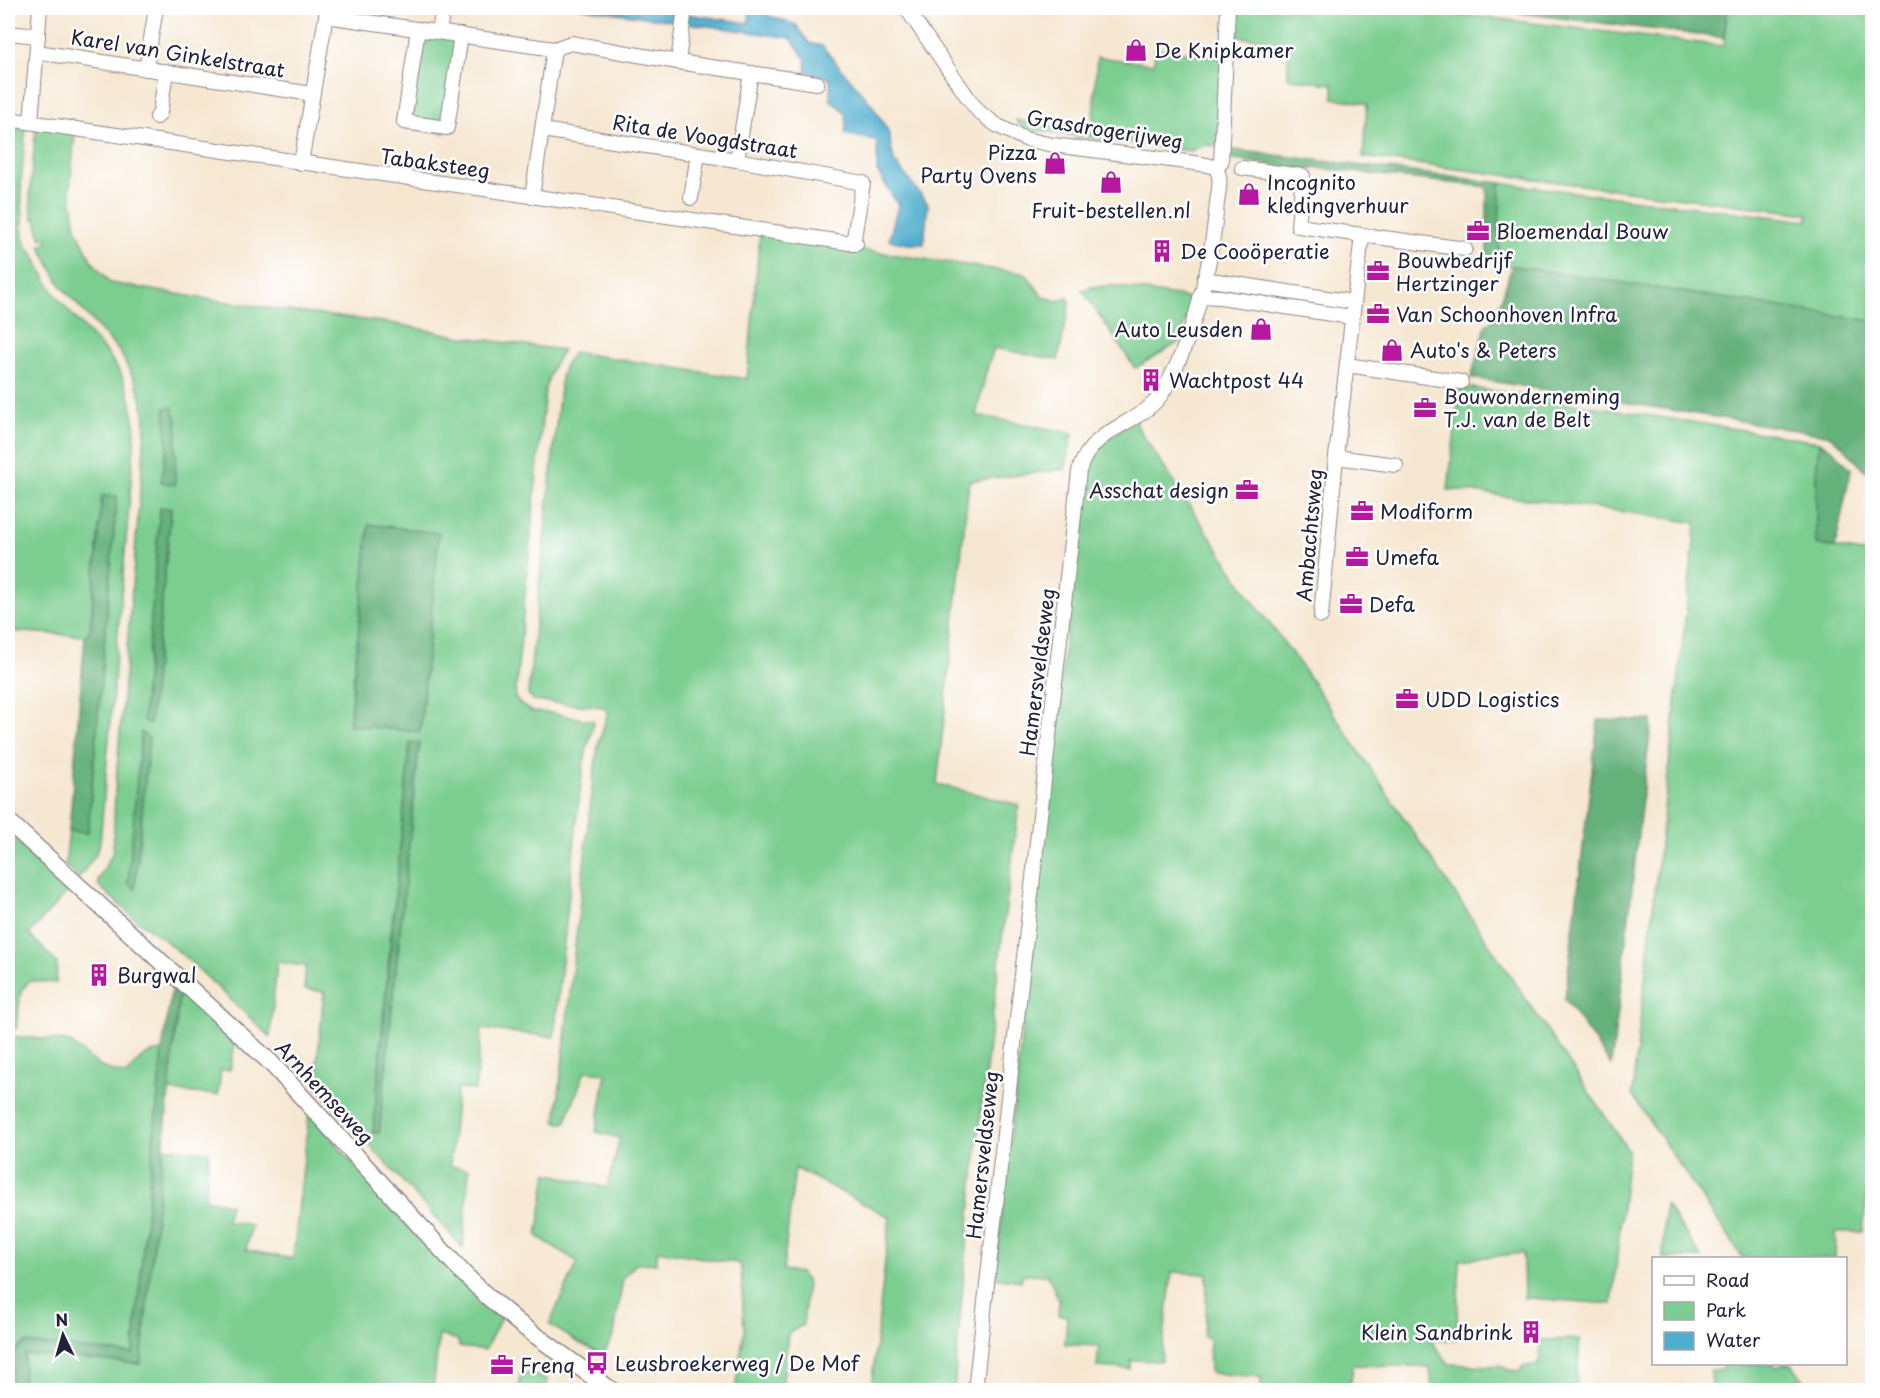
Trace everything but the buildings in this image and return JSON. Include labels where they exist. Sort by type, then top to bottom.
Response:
[{"type":"main road","name":"Arnhemseweg","points":[[8,821],[272,1063],[452,1261],[488,1297],[611,1390]]},
{"type":"street","points":[[31,122],[40,8]]},
{"type":"street","points":[[146,69],[156,8]]},
{"type":"street","points":[[439,32],[442,8]]},
{"type":"street","points":[[678,62],[685,8]]},
{"type":"street","name":"Grasdrogerijweg","points":[[906,8],[971,102],[989,120],[1013,134],[1053,145],[1215,167]]},
{"type":"street","name":"Hamersveldseweg","points":[[975,1390],[1079,471],[1084,456],[1096,442],[1161,396],[1186,341],[1200,296],[1215,222],[1220,182],[1219,172],[1215,167],[1221,163],[1228,8]]},
{"type":"street","points":[[302,163],[321,12],[554,49],[571,43],[817,83]]},
{"type":"street","points":[[418,29],[404,122],[447,128],[461,35]]},
{"type":"street","points":[[8,33],[38,36]]},
{"type":"street","points":[[531,197],[554,49]]},
{"type":"street","name":"Karel van Ginkelstraat","points":[[37,52],[312,94]]},
{"type":"street","points":[[157,117],[160,113],[166,71]]},
{"type":"street","points":[[738,160],[751,73]]},
{"type":"street","name":"Tabaksteeg","points":[[8,119],[855,244]]},
{"type":"street","name":"Rita de Voogdstraat","points":[[542,130],[738,160],[862,183],[855,244]]},
{"type":"street","points":[[691,198],[698,154]]},
{"type":"street","points":[[1242,168],[1303,176],[1298,226],[1465,249]]},
{"type":"street","name":"Ambachtsweg","points":[[1321,616],[1351,317],[1362,235]]},
{"type":"street","points":[[1204,279],[1353,302]]},
{"type":"street","points":[[1200,296],[1351,317]]},
{"type":"street","points":[[1347,365],[1461,382]]},
{"type":"street","name":"Ambachtsweg","points":[[1336,457],[1396,465]]},
{"type":"green space","points":[[1233,8],[1406,8],[1724,46],[1727,8],[1872,8],[1872,321],[1498,264],[1500,183],[1807,221],[1808,214],[1363,157],[1367,105],[1333,98],[1333,84],[1288,78],[1288,43],[1233,36]]},
{"type":"green space","points":[[1479,8],[1727,8],[1724,38]]},
{"type":"green space","points":[[420,33],[459,39],[445,133],[406,127]]},
{"type":"green space","points":[[1155,48],[1221,57],[1217,146],[1204,145],[1191,151],[1024,129],[1016,120],[1092,133],[1097,57],[1154,64]]},
{"type":"green space","points":[[8,122],[26,124],[21,183],[23,223],[21,224],[28,251],[31,250],[56,296],[112,361],[121,375],[133,411],[135,435],[100,842],[96,854],[79,878],[65,866],[69,831],[88,833],[102,496],[90,631],[85,636],[8,631],[8,250],[10,251],[9,187],[13,128],[8,127]]},
{"type":"green space","points":[[36,126],[75,132],[70,189],[76,228],[91,260],[110,283],[563,350],[553,366],[545,389],[515,698],[521,705],[533,712],[594,721],[584,761],[579,800],[554,1037],[482,1029],[475,1090],[457,1089],[450,1166],[469,1169],[463,1248],[315,1085],[324,992],[304,989],[306,966],[277,962],[270,1037],[194,965],[135,919],[99,886],[98,880],[113,852],[115,793],[145,432],[144,409],[137,385],[120,352],[61,286],[40,246],[48,243],[46,237],[41,239],[36,219],[33,219],[30,195]],"holes":[[[160,508],[171,509],[149,724],[143,720]],[[355,660],[426,665],[420,732],[349,725]],[[419,743],[379,1133],[373,1133],[393,912]]]},
{"type":"green space","points":[[1227,149],[1500,183],[1499,259],[1487,260],[1487,187],[1317,168],[1309,170],[1227,159]]},
{"type":"green space","points":[[760,233],[1026,274],[1042,296],[1057,301],[1067,297],[1070,301],[1058,360],[994,348],[976,415],[1073,433],[1065,469],[969,481],[937,784],[1019,805],[991,1024],[954,1390],[871,1390],[890,1217],[795,1168],[783,1270],[800,1273],[807,1282],[803,1325],[788,1333],[782,1390],[735,1390],[744,1331],[741,1265],[733,1262],[658,1250],[656,1263],[636,1264],[623,1278],[614,1334],[603,1355],[549,1324],[578,1262],[537,1236],[547,1173],[607,1188],[620,1138],[596,1132],[606,1073],[585,1071],[565,1123],[556,1122],[593,781],[598,746],[608,712],[604,707],[534,701],[528,694],[561,378],[565,365],[573,352],[747,379]]},
{"type":"green space","points":[[1512,266],[1872,321],[1872,450],[1869,473],[1839,443],[1827,435],[1471,378],[1486,325],[1498,307]]},
{"type":"green space","points":[[1114,286],[1188,299],[1191,305],[1178,343],[1135,368],[1082,290]]},
{"type":"green space","points":[[1460,386],[1819,442],[1816,475],[1816,544],[1872,554],[1872,1147],[1863,1232],[1836,1232],[1835,1257],[1742,1257],[1632,1095],[1696,523],[1562,503],[1448,490]]},
{"type":"green space","points":[[173,407],[177,421],[175,485],[161,482],[167,446],[165,408]]},
{"type":"green space","points":[[1137,419],[1136,425],[1252,600],[1302,667],[1628,1150],[1612,1304],[1524,1299],[1523,1253],[1460,1260],[1456,1340],[1430,1339],[1449,1364],[1501,1365],[1509,1370],[1520,1371],[1522,1367],[1539,1364],[1541,1340],[1580,1339],[1576,1390],[1432,1390],[1430,1367],[1353,1365],[1350,1390],[1261,1390],[1261,1377],[1210,1373],[1209,1338],[1203,1336],[1207,1274],[1172,1272],[1161,1361],[1132,1360],[1130,1369],[1097,1367],[1099,1346],[1065,1344],[1067,1316],[1058,1315],[1059,1300],[1048,1275],[1023,1274],[1021,1281],[995,1277],[1084,469],[1103,442]]},
{"type":"green space","points":[[1819,442],[1832,449],[1851,469],[1835,548],[1816,544],[1816,475]]},
{"type":"green space","points":[[102,496],[117,496],[88,833],[69,831],[85,636],[90,631]]},
{"type":"green space","points":[[160,507],[171,509],[150,724],[143,720]]},
{"type":"green space","points":[[369,524],[439,533],[420,732],[349,725]]},
{"type":"green space","points":[[1598,720],[1652,720],[1611,1065],[1565,999]]},
{"type":"green space","points":[[141,732],[149,739],[135,889],[128,883]]},
{"type":"green space","points":[[410,742],[419,743],[419,749],[379,1133],[373,1133]]},
{"type":"green space","points":[[8,833],[70,889],[29,934],[57,963],[56,983],[29,981],[21,991],[16,1029],[8,1028]]},
{"type":"green space","points":[[173,979],[180,986],[141,1364],[25,1354],[22,1390],[10,1390],[14,1351],[26,1343],[133,1354],[162,1051]]},
{"type":"green space","points":[[180,985],[236,1038],[230,1070],[221,1070],[218,1095],[168,1091]]},
{"type":"green space","points":[[8,1036],[68,1041],[101,1067],[126,1075],[145,1056],[162,1051],[133,1354],[26,1343],[14,1351],[10,1390],[8,1390]]},
{"type":"green space","points":[[309,1113],[425,1245],[501,1318],[485,1350],[459,1347],[458,1340],[439,1335],[433,1390],[22,1390],[25,1354],[141,1364],[162,1147],[209,1152],[205,1199],[230,1204],[226,1221],[251,1225],[246,1250],[293,1259]]},
{"type":"green space","points":[[1665,1204],[1701,1257],[1663,1257]]},
{"type":"green space","points":[[1723,1365],[1774,1365],[1776,1367],[1793,1365],[1811,1390],[1712,1390],[1711,1370],[1723,1369]]},
{"type":"green space","points":[[521,1372],[547,1379],[546,1390],[519,1390]]},
{"type":"water","points":[[582,8],[647,8],[748,23],[751,8],[762,8],[767,15],[796,25],[809,43],[822,46],[872,105],[888,131],[894,161],[928,204],[924,244],[908,244],[889,240],[898,205],[877,171],[877,141],[845,134],[845,114],[830,101],[830,79],[806,71],[806,60],[791,38]]},
{"type":"place","name":"De Knipkamer","points":[[1136,50]]},
{"type":"place","name":"Pizza Party Ovens","points":[[1055,163]]},
{"type":"place","name":"Fruit-bestellen.nl","points":[[1111,182]]},
{"type":"place","name":"Incognito kledingverhuur","points":[[1249,194]]},
{"type":"place","name":"Bloemendal Bouw","points":[[1478,231]]},
{"type":"place","name":"De Cooöperatie","points":[[1162,251]]},
{"type":"place","name":"Bouwbedrijf Hertzinger","points":[[1378,271]]},
{"type":"place","name":"Van Schoonhoven Infra","points":[[1378,314]]},
{"type":"place","name":"Auto Leusden","points":[[1261,329]]},
{"type":"place","name":"Auto's & Peters","points":[[1392,350]]},
{"type":"place","name":"Wachtpost 44","points":[[1151,380]]},
{"type":"place","name":"Bouwonderneming T.J. van de Belt","points":[[1425,408]]},
{"type":"place","name":"Asschat design","points":[[1247,490]]},
{"type":"place","name":"Modiform","points":[[1362,511]]},
{"type":"place","name":"Umefa","points":[[1357,557]]},
{"type":"place","name":"Defa","points":[[1351,604]]},
{"type":"place","name":"UDD Logistics","points":[[1407,699]]},
{"type":"place","name":"Burgwal","points":[[99,975]]},
{"type":"place","name":"Klein Sandbrink","points":[[1531,1332]]},
{"type":"place","name":"Leusbroekerweg / De Mof","points":[[597,1363]]},
{"type":"place","name":"Frenq","points":[[502,1365]]}]
